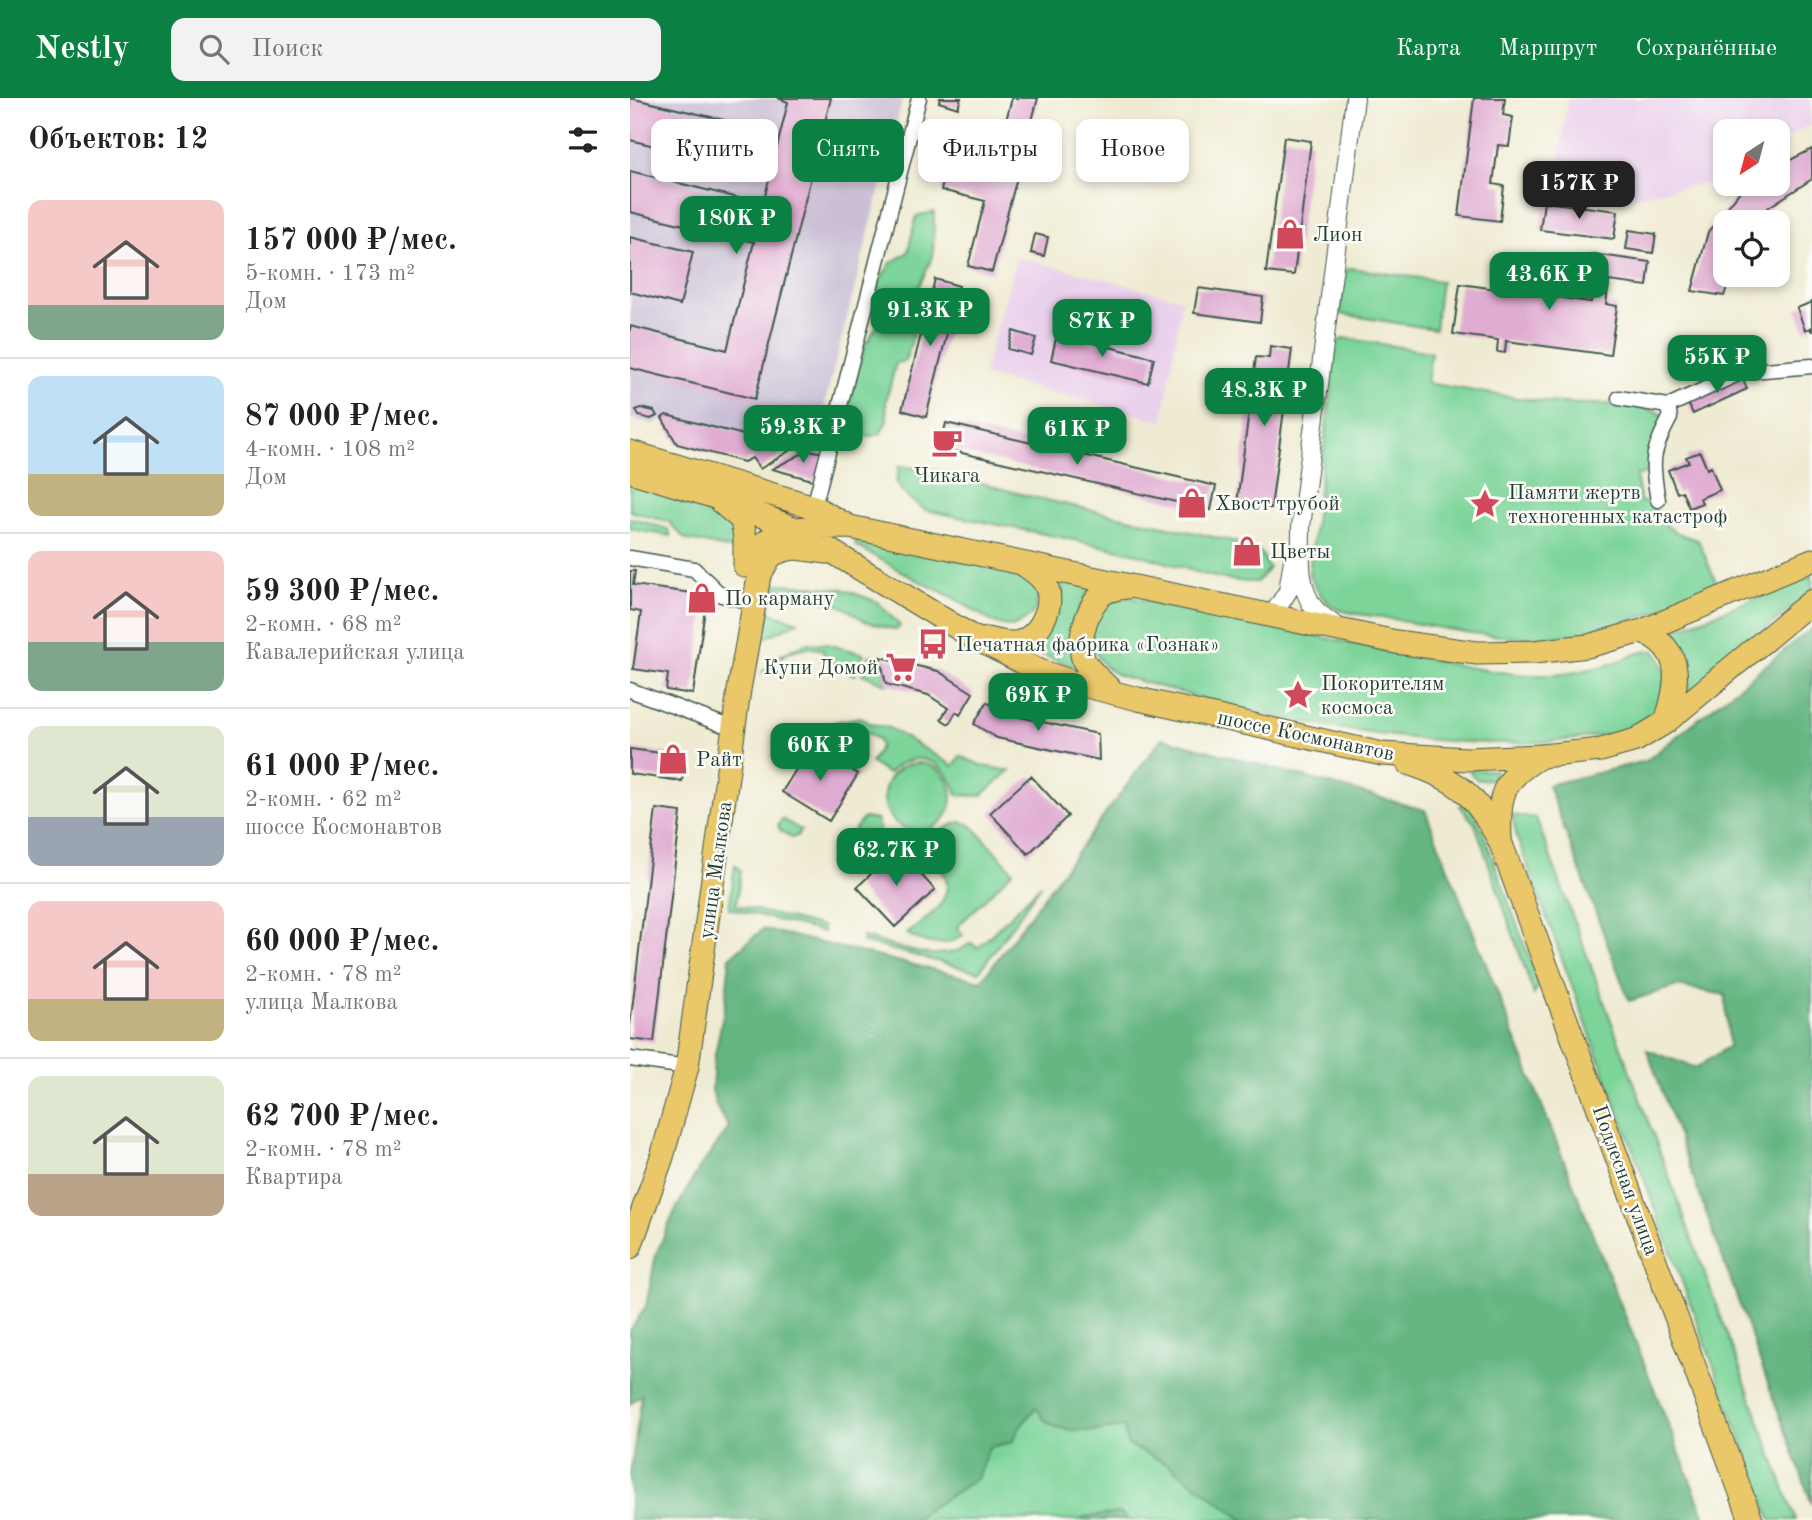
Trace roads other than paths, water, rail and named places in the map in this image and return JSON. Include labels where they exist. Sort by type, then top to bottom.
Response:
[{"type":"main road","name":"шоссе Космонавтов","points":[[630,452],[814,507],[850,527]]},
{"type":"main road","name":"шоссе Космонавтов","points":[[630,471],[712,496],[793,528],[971,636],[1040,671],[1114,693],[1382,754],[1467,759],[1541,756],[1601,750],[1636,740],[1666,722],[1812,601]]},
{"type":"main road","name":"улица Малкова","points":[[630,1205],[680,1065],[721,724],[745,562],[746,538],[743,520],[712,496]]},
{"type":"main road","name":"шоссе Космонавтов","points":[[793,528],[850,527],[1396,642],[1477,653],[1534,652],[1588,646],[1642,631],[1812,560]]},
{"type":"main road","points":[[745,562],[755,549],[768,539],[793,528]]},
{"type":"main road","name":"улица Малкова","points":[[630,1247],[662,1157],[680,1065],[759,576],[771,555],[784,550],[796,548],[837,553]]},
{"type":"main road","points":[[971,636],[1020,642],[1042,623],[1049,606],[1049,590],[1043,579],[1022,563]]},
{"type":"main road","points":[[1114,693],[1084,660],[1084,624],[1095,602],[1105,592],[1127,587]]},
{"type":"main road","points":[[1642,631],[1661,639],[1671,655],[1676,690],[1666,722]]},
{"type":"main road","points":[[1382,754],[1457,783],[1473,799],[1500,841]]},
{"type":"main road","points":[[1500,841],[1499,810],[1509,779],[1519,769],[1541,756]]},
{"type":"main road","name":"Подлесная улица","points":[[1500,841],[1751,1520]]},
{"type":"street","points":[[814,507],[919,98]]},
{"type":"street","points":[[1272,616],[1288,592],[1301,527],[1355,98]]},
{"type":"street","points":[[1619,398],[1668,406],[1742,372],[1812,366]]},
{"type":"street","points":[[1658,500],[1653,473],[1656,445],[1670,418],[1668,406]]},
{"type":"street","points":[[1301,527],[1305,591],[1315,610],[1343,631]]},
{"type":"street","points":[[630,558],[694,569],[721,595],[739,599]]},
{"type":"street","points":[[630,690],[721,724]]},
{"type":"street","points":[[630,1059],[680,1065]]},
{"type":"place","name":"Лион","points":[[1290,234]]},
{"type":"place","name":"Чикага","points":[[947,442]]},
{"type":"place","name":"Хвост трубой","points":[[1192,503]]},
{"type":"place","name":"Памяти жертв техногенных катастроф","points":[[1485,504]]},
{"type":"place","name":"Цветы","points":[[1247,551]]},
{"type":"place","name":"По карману","points":[[702,598]]},
{"type":"place","name":"Печатная фабрика «Гознак»","points":[[933,644]]},
{"type":"place","name":"Купи Домой","points":[[901,667]]},
{"type":"place","name":"Покорителям космоса","points":[[1298,695]]},
{"type":"place","name":"Райт","points":[[673,759]]}]
